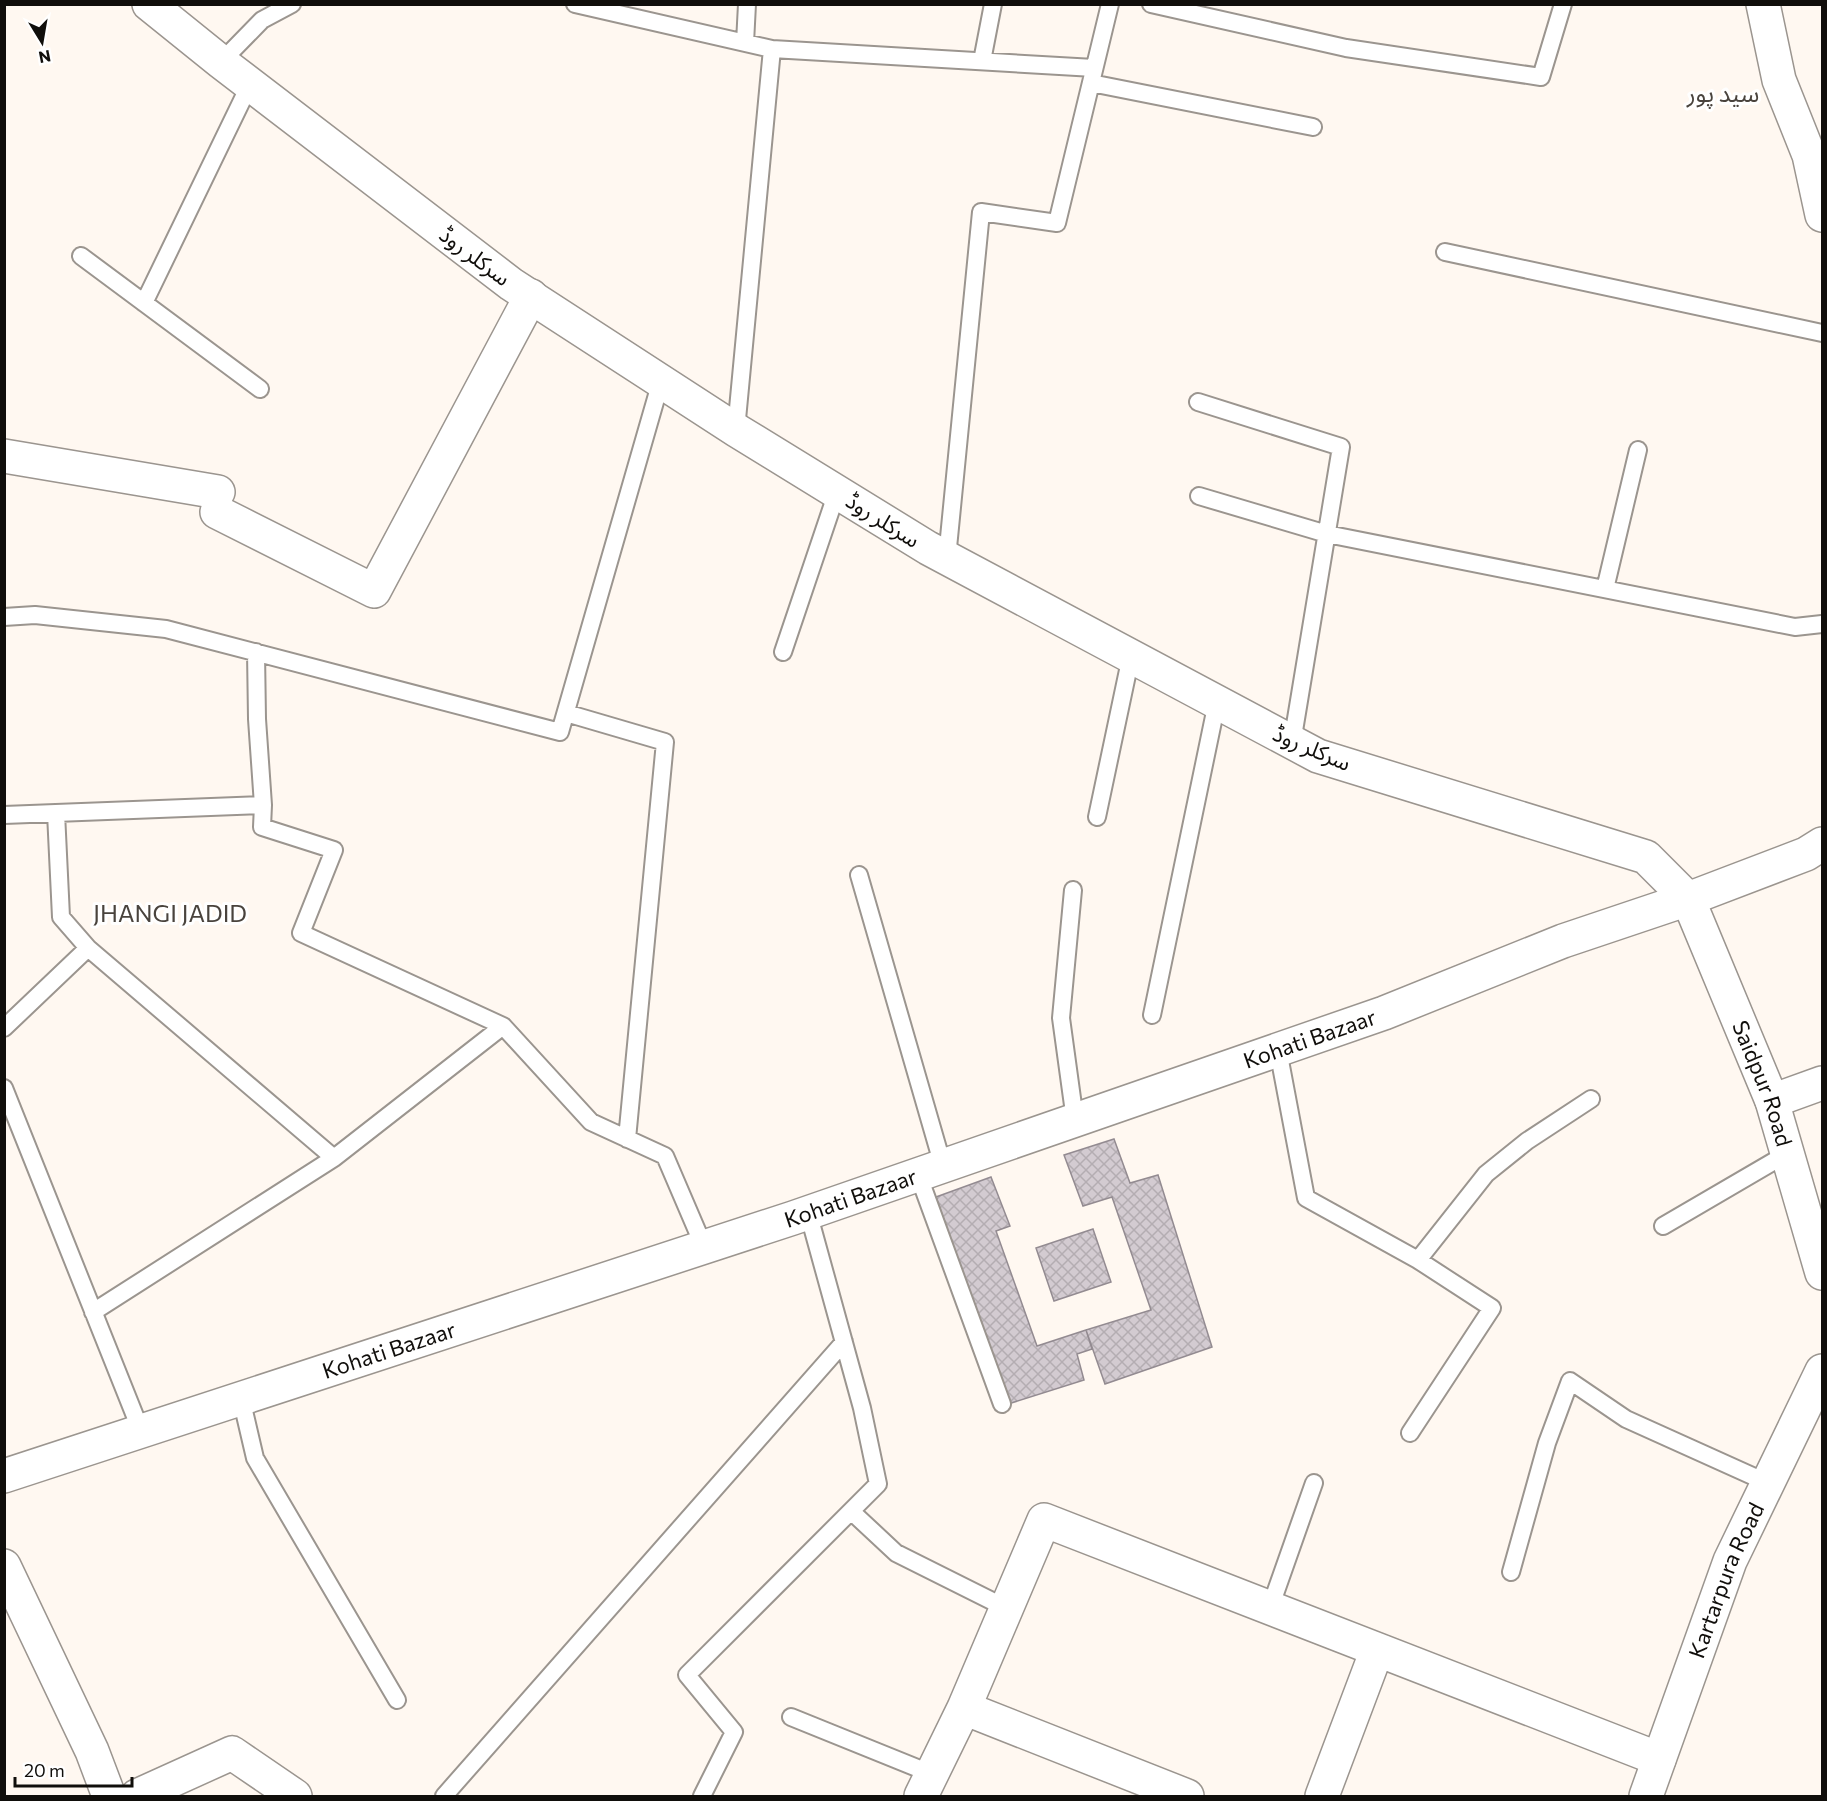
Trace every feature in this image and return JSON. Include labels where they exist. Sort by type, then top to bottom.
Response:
[{"type":"street","name":"سرکلر روڈ","points":[[149,4],[221,62],[511,284],[736,430],[947,558],[1317,756],[1646,857],[1688,899]]},
{"type":"street","points":[[1763,4],[1779,80],[1816,153],[1822,215]]},
{"type":"street","points":[[4,456],[217,502],[374,591],[531,296]]},
{"type":"street","name":"Kohati Bazaar","points":[[5,1476],[704,1247],[1278,1050],[1384,1013],[1563,941],[1688,899],[1806,854],[1822,844]]},
{"type":"street","name":"Saidpur Road","points":[[1688,899],[1772,1101],[1822,1273]]},
{"type":"street","points":[[1772,1101],[1822,1083]]},
{"type":"street","name":"Kartarpura Road","points":[[1646,1797],[1730,1561],[1822,1371]]},
{"type":"street","points":[[926,1785],[964,1708],[1044,1520],[1659,1759]]},
{"type":"street","points":[[4,1566],[92,1751],[109,1797]]},
{"type":"street","points":[[1322,1797],[1377,1650]]},
{"type":"street","points":[[964,1708],[1186,1797]]},
{"type":"street","points":[[137,1797],[232,1753],[295,1797]]},
{"type":"lane","points":[[221,62],[262,20],[292,4]]},
{"type":"lane","points":[[575,4],[772,49],[982,61],[1092,76],[1313,127]]},
{"type":"lane","points":[[745,42],[747,4]]},
{"type":"lane","points":[[982,61],[993,4]]},
{"type":"lane","points":[[947,558],[981,212],[1057,223],[1110,4]]},
{"type":"lane","points":[[1151,4],[1346,48],[1541,77],[1563,4]]},
{"type":"lane","points":[[736,430],[772,49]]},
{"type":"lane","points":[[144,303],[250,84]]},
{"type":"lane","points":[[1445,252],[1822,333]]},
{"type":"lane","points":[[81,256],[260,389]]},
{"type":"lane","points":[[4,617],[35,615],[166,628],[560,732],[661,381]]},
{"type":"lane","points":[[1198,402],[1341,447],[1292,743]]},
{"type":"lane","points":[[1605,589],[1638,450]]},
{"type":"lane","points":[[783,652],[837,492]]},
{"type":"lane","points":[[1198,496],[1327,534],[1795,627],[1822,624]]},
{"type":"lane","points":[[256,652],[262,827],[334,850],[301,933],[503,1026],[591,1122],[665,1156],[704,1247]]},
{"type":"lane","points":[[1097,817],[1131,656]]},
{"type":"lane","points":[[1152,1014],[1217,702]]},
{"type":"lane","points":[[566,713],[665,742],[627,1138]]},
{"type":"lane","points":[[4,815],[262,805]]},
{"type":"lane","points":[[56,813],[61,916],[88,948],[334,1158]]},
{"type":"lane","points":[[858,875],[930,1170],[1002,1404]]},
{"type":"lane","points":[[1073,891],[1060,1018],[1075,1120]]},
{"type":"lane","points":[[4,1028],[88,948]]},
{"type":"lane","points":[[93,1312],[334,1158],[503,1026]]},
{"type":"lane","points":[[1278,1050],[1306,1198],[1418,1260],[1492,1308],[1410,1433]]},
{"type":"lane","points":[[4,1088],[141,1431]]},
{"type":"lane","points":[[1418,1260],[1486,1174],[1527,1141],[1591,1099]]},
{"type":"lane","points":[[1664,1227],[1788,1154]]},
{"type":"lane","points":[[702,1797],[734,1732],[687,1675],[878,1484],[862,1408],[808,1212]]},
{"type":"lane","points":[[444,1797],[844,1342]]},
{"type":"lane","points":[[1510,1572],[1547,1443],[1570,1381],[1626,1419],[1768,1482]]},
{"type":"lane","points":[[241,1398],[255,1458],[397,1700]]},
{"type":"lane","points":[[1270,1608],[1314,1484]]},
{"type":"lane","points":[[851,1511],[896,1553],[1006,1608]]},
{"type":"lane","points":[[791,1717],[926,1785]]},
{"type":"building","points":[[1114,1139],[1130,1183],[1158,1175],[1212,1347],[1105,1384],[1086,1330],[1151,1310],[1112,1197],[1083,1206],[1064,1155]]},
{"type":"building","points":[[991,1177],[1010,1226],[996,1231],[1037,1346],[1086,1330],[1092,1349],[1077,1354],[1084,1380],[1008,1404],[936,1197]]},
{"type":"building","points":[[1093,1229],[1111,1282],[1054,1301],[1036,1248]]},
{"type":"district","name":"سید پور","points":[[1723,94]]},
{"type":"district","name":"JHANGI JADID","points":[[170,914]]}]
